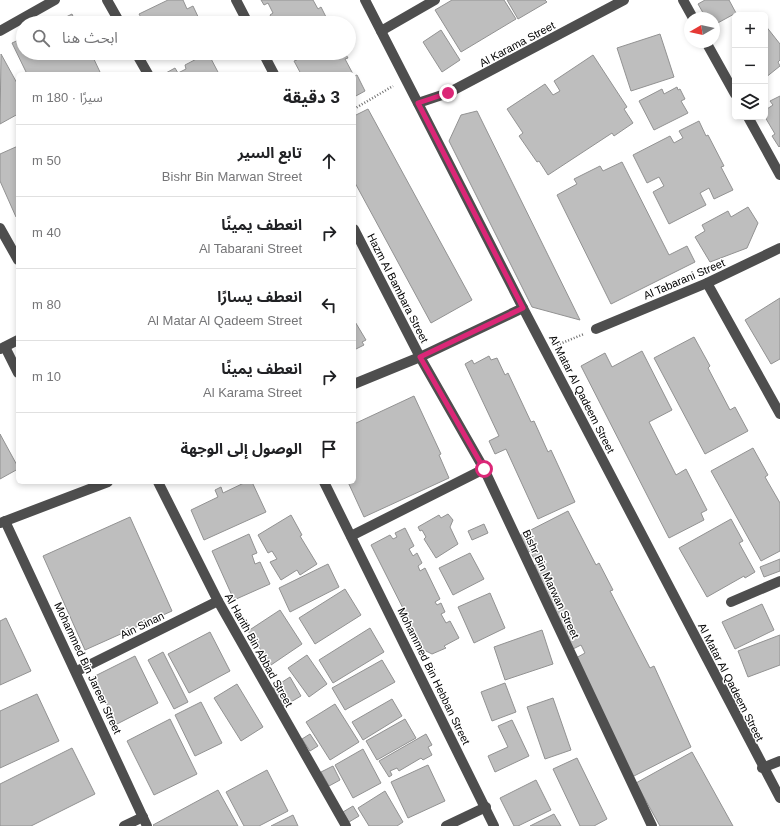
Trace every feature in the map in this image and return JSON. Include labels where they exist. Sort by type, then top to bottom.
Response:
[{"type":"street","points":[[27,16],[55,0]]},
{"type":"street","points":[[107,0],[116,16]]},
{"type":"street","points":[[236,0],[244,16]]},
{"type":"street","name":"Al Matar Al Qadeem Street","points":[[365,0],[762,768],[780,798]]},
{"type":"street","points":[[381,31],[435,0]]},
{"type":"street","name":"Al Karama Street","points":[[418,103],[448,93],[624,0]]},
{"type":"street","points":[[683,0],[690,12]]},
{"type":"street","points":[[0,31],[16,22]]},
{"type":"street","points":[[709,48],[732,89]]},
{"type":"street","points":[[140,60],[147,72]]},
{"type":"street","points":[[267,60],[273,72]]},
{"type":"street","points":[[750,120],[780,175]]},
{"type":"street","points":[[0,228],[16,256]]},
{"type":"street","name":"Hazm Al Bambara Street","points":[[356,233],[420,357]]},
{"type":"street","name":"Al Tabarani Street","points":[[596,329],[707,283],[780,248]]},
{"type":"street","points":[[707,283],[780,414]]},
{"type":"street","points":[[356,383],[420,357],[523,308]]},
{"type":"street","points":[[16,341],[2,348],[16,371]]},
{"type":"street","name":"Bishr Bin Marwan Street","points":[[420,357],[484,469],[652,826]]},
{"type":"street","points":[[351,536],[484,469]]},
{"type":"street","points":[[2,522],[103,484]]},
{"type":"street","name":"Al Harith Bin Abbad Street","points":[[159,484],[218,601],[346,826]]},
{"type":"street","name":"Mohammed Bin Hebban Street","points":[[325,484],[486,807],[494,826]]},
{"type":"street","name":"Mohammed Bin Jareer Street","points":[[2,522],[77,671],[145,822]]},
{"type":"street","points":[[731,602],[780,581]]},
{"type":"street","name":"Ain Sinan","points":[[77,671],[218,601]]},
{"type":"street","points":[[762,768],[780,761]]},
{"type":"street","points":[[446,826],[486,807]]},
{"type":"street","points":[[124,826],[145,822]]},
{"type":"path","points":[[356,108],[405,79]]},
{"type":"path","points":[[545,349],[596,329]]},
{"type":"building","points":[[168,0],[183,0],[187,9],[193,6],[198,16],[140,16],[139,14]]},
{"type":"building","points":[[261,0],[313,0],[318,9],[321,7],[326,16],[270,16],[273,13],[268,3],[264,5]]},
{"type":"building","points":[[452,0],[504,0],[516,19],[461,52],[435,10]]},
{"type":"building","points":[[507,0],[545,0],[547,2],[518,19]]},
{"type":"building","points":[[705,0],[729,0],[735,12],[732,12],[732,15],[720,22],[720,12],[703,12],[698,4]]},
{"type":"building","points":[[768,29],[780,44],[780,60],[778,62],[780,66],[768,76]]},
{"type":"building","points":[[441,30],[460,60],[442,72],[423,42]]},
{"type":"building","points":[[660,34],[674,77],[631,91],[617,48]]},
{"type":"building","points":[[16,41],[16,51],[12,43]]},
{"type":"building","points":[[1,54],[16,81],[16,115],[0,124]]},
{"type":"building","points":[[593,55],[627,107],[624,109],[633,123],[614,136],[612,133],[548,175],[519,136],[523,133],[507,109],[545,84],[553,95],[560,91],[554,81]]},
{"type":"building","points":[[20,60],[94,60],[100,72],[26,72]]},
{"type":"building","points":[[195,60],[212,60],[218,72],[180,72],[186,69],[185,65]]},
{"type":"building","points":[[346,60],[352,72],[300,72],[294,61]]},
{"type":"building","points":[[175,68],[177,72],[168,72]]},
{"type":"building","points":[[356,75],[365,91],[356,96]]},
{"type":"building","points":[[677,87],[678,90],[680,89],[685,99],[681,101],[688,113],[654,130],[639,101],[662,89],[664,94]]},
{"type":"building","points":[[780,96],[779,147],[772,136],[775,134],[767,120],[768,120],[768,108],[773,105],[770,101]]},
{"type":"building","points":[[368,109],[472,300],[431,323],[356,185],[356,115]]},
{"type":"building","points":[[477,111],[580,320],[532,307],[449,141],[461,115]]},
{"type":"building","points":[[699,121],[724,166],[721,167],[733,190],[714,199],[709,188],[700,193],[706,205],[669,224],[653,192],[664,186],[659,177],[647,183],[633,155],[670,136],[674,143],[683,138],[679,131]]},
{"type":"building","points":[[16,147],[16,217],[0,181],[0,154]]},
{"type":"building","points":[[622,162],[669,255],[687,246],[695,262],[611,304],[557,195],[577,184],[574,179],[600,166],[603,171]]},
{"type":"building","points":[[748,207],[758,223],[747,248],[710,262],[695,237],[705,231],[702,225],[728,211],[731,217]]},
{"type":"building","points":[[780,298],[780,359],[771,364],[745,320]]},
{"type":"building","points":[[356,323],[366,340],[362,342],[364,345],[356,349]]},
{"type":"building","points":[[694,337],[710,366],[708,368],[730,410],[735,407],[748,431],[705,454],[654,358]]},
{"type":"building","points":[[642,351],[672,410],[649,422],[676,475],[686,469],[707,510],[701,513],[704,520],[669,538],[581,366],[605,353],[612,367]]},
{"type":"building","points":[[489,356],[491,360],[497,358],[505,375],[508,373],[531,422],[534,421],[548,452],[551,450],[575,502],[538,519],[506,449],[495,454],[489,441],[499,436],[465,364],[472,360],[474,364]]},
{"type":"building","points":[[414,396],[441,454],[439,455],[449,478],[364,517],[349,484],[356,484],[356,423]]},
{"type":"building","points":[[0,434],[16,463],[16,470],[0,479]]},
{"type":"building","points":[[753,448],[768,475],[765,477],[780,503],[780,551],[761,561],[711,471]]},
{"type":"building","points":[[242,484],[253,484],[266,512],[204,540],[191,510],[218,497],[215,490],[221,487],[223,493]]},
{"type":"building","points":[[568,511],[596,565],[599,563],[613,590],[610,591],[650,668],[654,666],[691,747],[632,777],[576,658],[585,653],[581,645],[573,649],[534,566],[537,564],[530,551],[527,553],[519,536]]},
{"type":"building","points":[[448,514],[453,520],[450,527],[458,544],[436,558],[424,539],[426,537],[422,530],[420,531],[418,527],[439,515],[441,518]]},
{"type":"building","points":[[291,515],[302,535],[300,536],[317,564],[300,575],[297,570],[281,580],[270,562],[277,559],[272,551],[268,553],[258,535]]},
{"type":"building","points":[[130,517],[172,611],[85,650],[43,556]]},
{"type":"building","points":[[731,519],[743,541],[739,543],[755,572],[745,578],[744,576],[707,597],[679,548]]},
{"type":"building","points":[[484,524],[488,533],[472,540],[468,531]]},
{"type":"building","points":[[405,528],[414,546],[409,549],[413,556],[417,553],[422,563],[418,566],[420,571],[425,568],[440,599],[435,602],[437,605],[441,603],[445,612],[441,614],[446,623],[450,621],[459,638],[444,646],[446,648],[432,654],[424,650],[371,545],[390,535],[393,539],[397,537],[395,533]]},
{"type":"building","points":[[249,534],[257,553],[252,555],[255,564],[260,562],[270,584],[234,600],[212,551]]},
{"type":"building","points":[[470,553],[484,579],[453,595],[439,568]]},
{"type":"building","points":[[780,559],[780,571],[764,577],[760,567]]},
{"type":"building","points":[[328,564],[339,587],[290,612],[279,588]]},
{"type":"building","points":[[345,589],[361,615],[315,644],[299,618]]},
{"type":"building","points":[[490,593],[505,628],[474,643],[458,607]]},
{"type":"building","points":[[762,604],[774,630],[735,649],[722,622]]},
{"type":"building","points":[[280,610],[302,644],[271,665],[248,631]]},
{"type":"building","points":[[6,618],[31,671],[0,685],[0,621]]},
{"type":"building","points":[[370,628],[384,652],[333,683],[319,660]]},
{"type":"building","points":[[542,630],[553,664],[505,680],[494,647]]},
{"type":"building","points":[[210,632],[230,671],[189,693],[168,654]]},
{"type":"building","points":[[780,635],[780,665],[748,677],[738,651]]},
{"type":"building","points":[[163,652],[188,702],[174,709],[148,660]]},
{"type":"building","points":[[307,655],[327,684],[309,697],[288,668]]},
{"type":"building","points":[[135,656],[158,703],[117,724],[93,677]]},
{"type":"building","points":[[382,660],[395,682],[345,710],[332,688]]},
{"type":"building","points":[[290,677],[301,696],[284,706],[273,688]]},
{"type":"building","points":[[505,683],[516,712],[492,721],[481,692]]},
{"type":"building","points":[[237,684],[263,727],[241,741],[214,698]]},
{"type":"building","points":[[37,694],[59,741],[0,768],[0,711]]},
{"type":"building","points":[[553,698],[571,750],[545,759],[527,707]]},
{"type":"building","points":[[392,699],[402,716],[363,740],[352,722]]},
{"type":"building","points":[[201,702],[222,743],[195,756],[175,715]]},
{"type":"building","points":[[335,704],[359,742],[330,760],[306,722]]},
{"type":"building","points":[[170,719],[197,774],[154,795],[127,741]]},
{"type":"building","points":[[405,719],[416,738],[377,760],[366,741]]},
{"type":"building","points":[[512,720],[529,756],[495,772],[488,756],[508,747],[498,726]]},
{"type":"building","points":[[310,734],[318,746],[310,751],[302,739]]},
{"type":"building","points":[[426,734],[432,745],[428,747],[432,755],[423,760],[421,758],[399,771],[397,768],[390,771],[392,775],[389,777],[379,761]]},
{"type":"building","points":[[72,748],[95,794],[31,826],[0,826],[0,784]]},
{"type":"building","points":[[363,749],[381,783],[353,798],[335,765]]},
{"type":"building","points":[[692,752],[733,826],[660,826],[636,783]]},
{"type":"building","points":[[577,758],[607,819],[594,826],[580,826],[553,769]]},
{"type":"building","points":[[428,765],[445,801],[408,818],[391,782]]},
{"type":"building","points":[[333,766],[340,780],[329,786],[321,772]]},
{"type":"building","points":[[267,770],[288,811],[259,826],[244,826],[226,792]]},
{"type":"building","points":[[536,780],[551,810],[518,826],[514,826],[500,798]]},
{"type":"building","points":[[218,790],[238,826],[153,825]]},
{"type":"building","points":[[385,791],[403,822],[397,826],[369,826],[358,808]]},
{"type":"building","points":[[353,806],[359,816],[349,822],[343,812]]},
{"type":"building","points":[[554,814],[561,826],[530,826]]},
{"type":"building","points":[[293,815],[298,826],[271,826]]},
{"type":"route","points":[[448,93],[418,103],[523,308],[420,357],[484,469]]}]
